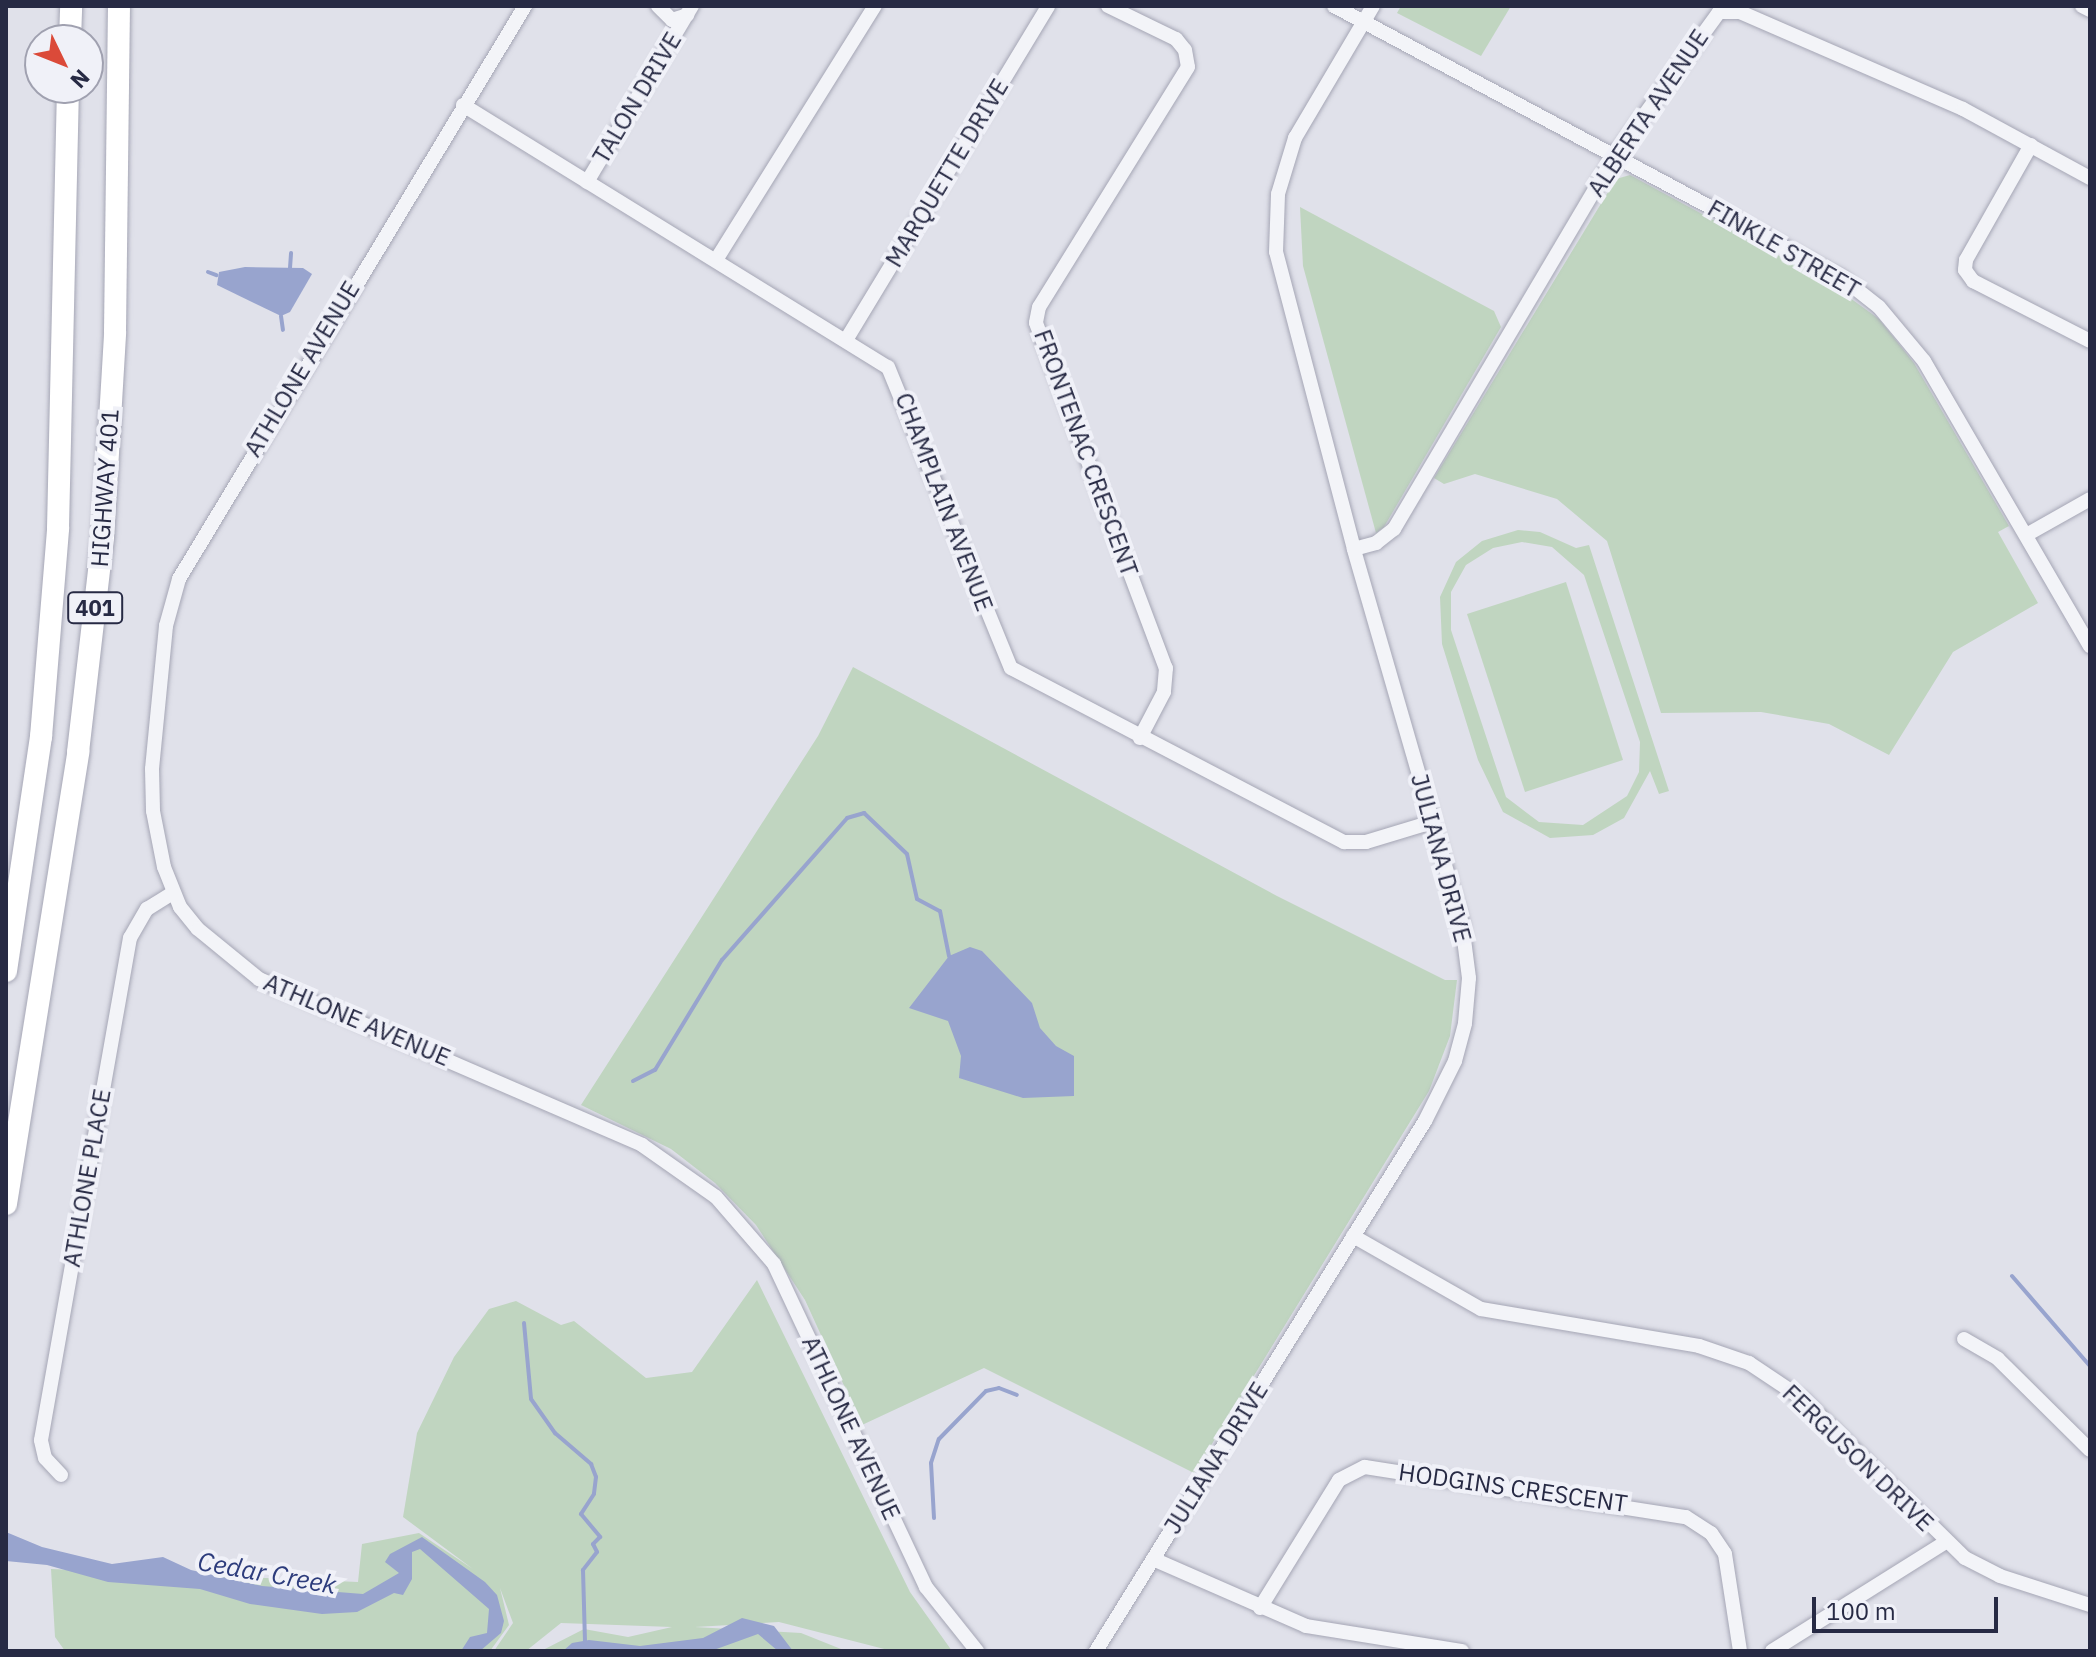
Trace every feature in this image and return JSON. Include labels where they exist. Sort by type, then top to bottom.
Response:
[{"type":"highway","name":"HIGHWAY 401","points":[[6,1220],[78,752],[103,537],[115,332],[119,6]]},
{"type":"highway","name":"HIGHWAY 401","points":[[6,971],[41,737],[58,528],[68,104]]},
{"type":"street","name":"ATHLONE AVENUE","points":[[525,6],[179,579],[166,626],[152,769],[155,826],[173,893],[198,929],[259,979],[642,1145],[716,1197],[774,1264],[914,1565],[972,1648]]},
{"type":"street","name":"TALON DRIVE","points":[[658,6],[672,20],[690,10]]},
{"type":"street","points":[[716,260],[875,6]]},
{"type":"street","name":"MARQUETTE DRIVE","points":[[846,340],[1048,6]]},
{"type":"street","name":"FRONTENAC CRESCENT","points":[[1108,6],[1176,39],[1185,50],[1188,67],[1039,307],[1036,323],[1166,668],[1164,692],[1140,738]]},
{"type":"street","name":"FINKLE STREET","points":[[1334,6],[1616,154],[1841,277],[1879,307],[1924,361],[2028,534],[2090,646]]},
{"type":"street","name":"JULIANA DRIVE","points":[[1096,1651],[1436,1101],[1465,1023],[1467,954],[1280,282],[1275,222],[1284,166],[1295,138],[1373,6]]},
{"type":"street","points":[[2082,6],[2090,10]]},
{"type":"street","name":"ALBERTA AVENUE","points":[[1354,549],[1376,543],[1394,529],[1616,154],[1715,16],[1726,9],[1963,109],[2090,178]]},
{"type":"street","name":"TALON DRIVE","points":[[587,182],[690,10]]},
{"type":"street","name":"CHAMPLAIN AVENUE","points":[[463,105],[888,367],[898,381],[1005,660],[1021,673],[1140,738],[1344,842],[1366,842],[1432,822]]},
{"type":"street","points":[[2031,145],[1966,260],[1965,270],[1973,281],[2090,341]]},
{"type":"street","points":[[2028,534],[2090,499]]},
{"type":"street","name":"ATHLONE PLACE","points":[[61,1475],[45,1458],[41,1440],[130,938],[147,909],[173,893]]},
{"type":"street","name":"FERGUSON DRIVE","points":[[1353,1236],[1444,1293],[1484,1310],[1699,1346],[1756,1367],[1803,1399],[1944,1543],[1986,1570],[2090,1605]]},
{"type":"street","points":[[1964,1339],[1998,1359],[2090,1450]]},
{"type":"street","name":"HODGINS CRESCENT","points":[[1260,1608],[1339,1480],[1365,1467],[1686,1517],[1711,1533],[1725,1554],[1740,1651]]},
{"type":"street","points":[[1772,1651],[1944,1543]]},
{"type":"street","points":[[1153,1559],[1260,1608],[1330,1631],[1462,1651]]},
{"type":"green space","points":[[1401,6],[1511,6],[1481,56],[1397,13]]},
{"type":"green space","points":[[1630,175],[1828,282],[1879,319],[1914,363],[2009,526],[1998,532],[2038,603],[1953,652],[1889,755],[1829,724],[1761,712],[1661,713],[1607,541],[1557,499],[1475,474],[1444,484],[1434,478],[1616,179]]},
{"type":"green space","points":[[1300,207],[1494,311],[1501,327],[1384,527],[1376,533],[1303,266]]},
{"type":"green space","points":[[1518,530],[1540,532],[1576,548],[1589,545],[1669,791],[1659,794],[1650,771],[1624,818],[1593,835],[1550,838],[1503,812],[1478,760],[1442,644],[1440,597],[1456,562],[1482,541]],"holes":[[[1522,542],[1552,547],[1584,575],[1640,742],[1639,772],[1627,796],[1583,825],[1539,822],[1506,797],[1451,630],[1451,592],[1466,565],[1493,548]]]},
{"type":"green space","points":[[1566,582],[1623,760],[1525,792],[1467,614]]},
{"type":"green space","points":[[853,667],[1277,896],[1445,980],[1457,980],[1450,1036],[1429,1091],[1194,1473],[984,1368],[862,1425],[805,1300],[756,1225],[715,1183],[671,1149],[581,1105],[818,736]]},
{"type":"green space","points":[[757,1280],[910,1592],[952,1651],[892,1651],[779,1622],[695,1627],[801,1633],[846,1651],[541,1651],[584,1629],[628,1637],[672,1627],[561,1623],[526,1651],[494,1651],[513,1623],[500,1588],[509,1625],[490,1651],[65,1651],[55,1637],[51,1569],[358,1582],[362,1544],[419,1533],[473,1569],[403,1517],[417,1433],[454,1357],[489,1309],[516,1301],[561,1325],[574,1321],[646,1378],[692,1372]]},
{"type":"water","points":[[245,267],[303,268],[312,274],[290,312],[281,316],[217,285],[219,272]]},
{"type":"water","points":[[970,947],[982,951],[1032,1003],[1040,1028],[1056,1046],[1074,1056],[1074,1096],[1023,1098],[959,1078],[961,1056],[948,1021],[909,1008],[949,956]]},
{"type":"water","points":[[6,1532],[42,1547],[112,1564],[163,1557],[191,1570],[262,1586],[363,1594],[399,1573],[385,1562],[390,1554],[422,1537],[485,1582],[497,1595],[504,1621],[501,1633],[480,1651],[461,1651],[470,1637],[487,1633],[489,1609],[420,1549],[412,1552],[412,1579],[403,1595],[394,1593],[357,1612],[322,1614],[250,1604],[200,1589],[108,1582],[47,1565],[6,1561]]},
{"type":"water","points":[[742,1618],[774,1626],[793,1651],[778,1651],[758,1634],[711,1651],[563,1651],[572,1643],[589,1640],[640,1646],[703,1638]]},
{"type":"waterway","points":[[290,268],[291,253]]},
{"type":"waterway","points":[[208,272],[216,275]]},
{"type":"waterway","points":[[281,316],[283,330]]},
{"type":"waterway","points":[[633,1081],[655,1070],[722,960],[847,818],[864,813],[907,854],[917,899],[940,911],[949,956]]},
{"type":"waterway","points":[[2012,1276],[2090,1366]]},
{"type":"waterway","points":[[524,1323],[531,1399],[555,1433],[591,1464],[596,1477],[594,1494],[581,1514],[600,1537],[593,1544],[597,1552],[583,1570],[585,1643]]},
{"type":"waterway","points":[[934,1518],[931,1463],[939,1439],[986,1391],[999,1388],[1017,1395]]},
{"type":"water label","name":"Cedar Creek","points":[[267,1573]]}]
